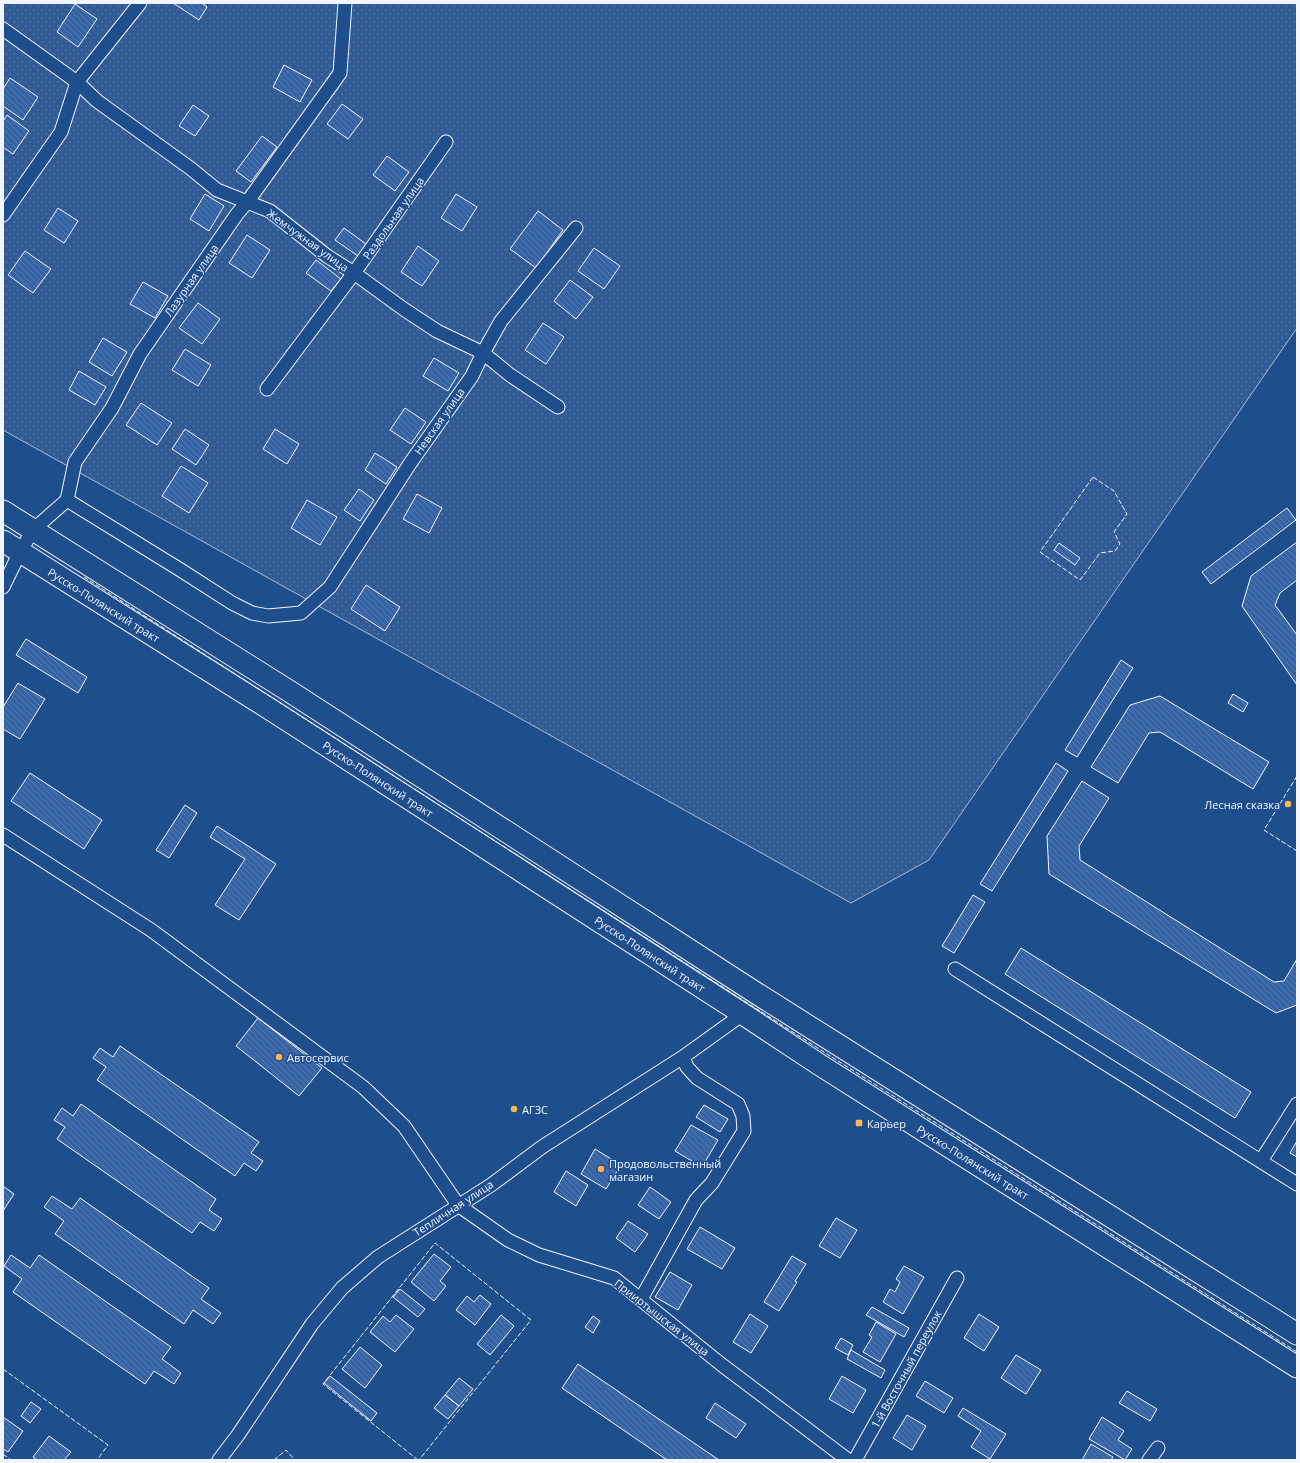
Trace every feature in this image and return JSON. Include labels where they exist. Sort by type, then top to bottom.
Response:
[{"type":"main road","points":[[3,511],[282,687],[756,993],[1297,1334]]},
{"type":"main road","name":"Русско-Полянский тракт","points":[[11,546],[276,713],[820,1065],[1297,1367]]},
{"type":"street","points":[[3,215],[61,132],[77,82],[140,3]]},
{"type":"street","name":"Лазурная улица","points":[[67,500],[75,462],[112,408],[140,354],[237,214],[340,74],[345,3]]},
{"type":"street","name":"Жемчужная улица","points":[[5,35],[77,82],[97,102],[190,168],[218,190],[270,210],[327,256],[354,273],[404,310],[437,330],[483,353],[510,375],[558,407]]},
{"type":"street","name":"Раздольная улица","points":[[267,388],[354,273],[446,142]]},
{"type":"street","name":"Невская улица","points":[[67,500],[232,603],[252,612],[268,616],[301,613],[330,587],[410,462],[472,376],[483,353],[502,322],[576,228]]},
{"type":"street","points":[[3,587],[11,546],[33,530],[67,500]]},
{"type":"street","points":[[3,835],[151,930],[363,1087],[404,1126],[458,1205]]},
{"type":"street","points":[[955,969],[1297,1184]]},
{"type":"street","name":"Тепличная улица","points":[[219,1460],[238,1435],[312,1324],[342,1288],[378,1257],[491,1185],[542,1147],[682,1057],[743,1014]]},
{"type":"street","points":[[640,1299],[696,1200],[712,1183],[744,1131],[743,1116],[738,1104],[697,1078],[687,1067],[682,1057]]},
{"type":"street","points":[[1261,1161],[1297,1104]]},
{"type":"street","name":"Прииртышская улица","points":[[458,1205],[508,1240],[538,1255],[614,1278],[722,1365],[848,1460]]},
{"type":"street","name":"1-й Восточный переулок","points":[[855,1460],[957,1278]]},
{"type":"street","points":[[1149,1460],[1158,1448]]},
{"type":"shaded area","points":[[3,3],[1297,3],[1297,328],[929,860],[851,903],[3,430]]},
{"type":"building","points":[[173,3],[202,3],[207,7],[199,20]]},
{"type":"building","points":[[75,4],[97,19],[78,47],[57,32]]},
{"type":"building","points":[[284,65],[312,80],[300,102],[273,87]]},
{"type":"building","points":[[10,78],[38,97],[23,120],[3,106],[3,89]]},
{"type":"building","points":[[342,104],[363,119],[348,139],[327,124]]},
{"type":"building","points":[[193,105],[209,116],[195,136],[179,126]]},
{"type":"building","points":[[7,115],[29,131],[13,154],[3,147],[3,121]]},
{"type":"building","points":[[262,136],[277,147],[251,182],[236,171]]},
{"type":"building","points":[[387,156],[409,172],[395,191],[373,175]]},
{"type":"building","points":[[205,194],[224,206],[209,231],[190,219]]},
{"type":"building","points":[[456,194],[477,207],[462,231],[441,218]]},
{"type":"building","points":[[58,208],[78,221],[64,243],[44,230]]},
{"type":"building","points":[[538,211],[563,230],[536,268],[510,249]]},
{"type":"building","points":[[344,228],[366,244],[358,256],[335,240]]},
{"type":"building","points":[[247,235],[270,250],[252,278],[229,263]]},
{"type":"building","points":[[418,246],[439,261],[422,286],[401,272]]},
{"type":"building","points":[[594,248],[620,266],[604,289],[578,271]]},
{"type":"building","points":[[25,251],[51,269],[33,293],[8,275]]},
{"type":"building","points":[[316,260],[341,279],[331,291],[306,273]]},
{"type":"building","points":[[570,280],[593,297],[576,319],[554,301]]},
{"type":"building","points":[[143,282],[168,296],[155,318],[130,304]]},
{"type":"building","points":[[198,303],[220,319],[202,344],[179,328]]},
{"type":"building","points":[[543,323],[564,337],[546,364],[525,350]]},
{"type":"building","points":[[103,338],[127,352],[112,376],[89,362]]},
{"type":"building","points":[[185,349],[211,365],[198,386],[172,370]]},
{"type":"building","points":[[434,358],[459,373],[448,391],[423,376]]},
{"type":"building","points":[[79,371],[106,387],[95,405],[69,390]]},
{"type":"building","points":[[141,403],[172,423],[157,445],[126,425]]},
{"type":"building","points":[[405,408],[426,422],[411,444],[390,430]]},
{"type":"building","points":[[185,429],[209,445],[196,465],[172,449]]},
{"type":"building","points":[[275,429],[299,444],[287,464],[263,449]]},
{"type":"building","points":[[375,453],[397,467],[386,484],[365,470]]},
{"type":"building","points":[[181,466],[208,483],[189,513],[162,496]]},
{"type":"building","points":[[359,489],[374,500],[360,521],[344,510]]},
{"type":"building","points":[[417,494],[442,508],[429,533],[403,519]]},
{"type":"building","points":[[307,500],[337,517],[320,545],[291,528]]},
{"type":"building","points":[[1287,508],[1296,520],[1211,584],[1202,572]]},
{"type":"building","points":[[1297,542],[1297,580],[1280,593],[1275,605],[1297,635],[1297,685],[1242,606],[1251,576]]},
{"type":"building","points":[[1059,543],[1080,558],[1075,565],[1054,550]]},
{"type":"building","points":[[366,585],[400,607],[385,631],[351,609]]},
{"type":"building","points":[[26,639],[87,677],[78,693],[16,655]]},
{"type":"building","points":[[1121,660],[1133,668],[1077,757],[1065,750]]},
{"type":"building","points":[[18,683],[45,699],[20,739],[3,729],[3,707]]},
{"type":"building","points":[[1233,694],[1248,703],[1243,712],[1228,703]]},
{"type":"building","points":[[1160,696],[1269,762],[1253,789],[1160,732],[1149,733],[1118,783],[1091,767],[1130,705]]},
{"type":"building","points":[[1056,763],[1068,771],[992,891],[980,884]]},
{"type":"building","points":[[30,773],[102,820],[84,849],[11,801]]},
{"type":"building","points":[[1082,781],[1109,798],[1079,846],[1080,860],[1274,982],[1284,981],[1297,959],[1297,1005],[1276,1013],[1049,874],[1047,836]]},
{"type":"building","points":[[185,805],[197,813],[169,858],[156,850]]},
{"type":"building","points":[[217,826],[276,864],[239,920],[215,905],[245,859],[210,837]]},
{"type":"building","points":[[973,895],[985,902],[954,953],[942,946]]},
{"type":"building","points":[[1021,948],[1251,1092],[1235,1118],[1005,974]]},
{"type":"building","name":"Автосервис","points":[[258,1018],[322,1068],[299,1096],[236,1046]]},
{"type":"building","points":[[120,1046],[259,1142],[251,1153],[263,1161],[256,1171],[244,1163],[235,1176],[97,1080],[106,1067],[93,1058],[100,1048],[113,1057]]},
{"type":"building","points":[[81,1104],[216,1199],[209,1210],[222,1219],[214,1231],[200,1222],[192,1233],[57,1139],[65,1127],[54,1120],[62,1108],[73,1116]]},
{"type":"building","points":[[704,1105],[728,1119],[720,1132],[696,1117]]},
{"type":"building","points":[[691,1125],[718,1140],[702,1167],[675,1151]]},
{"type":"building","points":[[1297,1141],[1297,1157],[1290,1153]]},
{"type":"building","name":"Продовольственный магазин","points":[[595,1149],[621,1165],[606,1189],[581,1174]]},
{"type":"building","points":[[566,1171],[588,1185],[576,1206],[554,1192]]},
{"type":"building","points":[[3,1186],[14,1194],[3,1211]]},
{"type":"building","points":[[650,1187],[671,1202],[659,1219],[638,1205]]},
{"type":"building","points":[[52,1196],[72,1209],[80,1198],[209,1288],[201,1299],[221,1313],[213,1324],[193,1310],[184,1324],[55,1234],[64,1221],[44,1207]]},
{"type":"building","points":[[836,1218],[857,1230],[840,1258],[819,1246]]},
{"type":"building","points":[[628,1221],[648,1234],[635,1252],[616,1238]]},
{"type":"building","points":[[700,1227],[735,1248],[722,1269],[687,1249]]},
{"type":"building","points":[[434,1254],[451,1267],[440,1281],[446,1286],[434,1301],[411,1282]]},
{"type":"building","points":[[11,1255],[30,1268],[39,1255],[171,1347],[162,1359],[181,1373],[174,1384],[154,1371],[145,1384],[13,1292],[22,1279],[4,1266]]},
{"type":"building","points":[[792,1256],[806,1264],[779,1311],[764,1302]]},
{"type":"building","points":[[904,1266],[924,1277],[903,1314],[883,1302],[890,1289],[895,1292],[900,1282],[896,1279]]},
{"type":"building","points":[[670,1272],[692,1285],[678,1310],[655,1297]]},
{"type":"building","points":[[400,1289],[425,1309],[418,1317],[393,1297]]},
{"type":"building","points":[[480,1295],[491,1304],[475,1325],[456,1310],[467,1296],[474,1302]]},
{"type":"building","points":[[872,1307],[909,1328],[904,1337],[866,1315]]},
{"type":"building","points":[[750,1314],[768,1326],[751,1353],[733,1342]]},
{"type":"building","points":[[979,1314],[999,1327],[984,1351],[964,1338]]},
{"type":"building","points":[[396,1315],[414,1329],[395,1352],[370,1332],[383,1316],[390,1322]]},
{"type":"building","points":[[501,1315],[514,1326],[490,1355],[477,1344]]},
{"type":"building","points":[[593,1316],[600,1321],[593,1333],[585,1327]]},
{"type":"building","points":[[876,1322],[896,1334],[880,1362],[863,1352],[872,1337],[869,1335]]},
{"type":"building","points":[[841,1338],[853,1345],[848,1355],[835,1348]]},
{"type":"building","points":[[360,1347],[382,1365],[365,1388],[342,1369]]},
{"type":"building","points":[[851,1350],[885,1370],[881,1378],[847,1359]]},
{"type":"building","points":[[1016,1355],[1041,1370],[1026,1394],[1001,1378]]},
{"type":"building","points":[[578,1364],[719,1460],[667,1460],[562,1388]]},
{"type":"building","points":[[330,1376],[377,1413],[371,1421],[324,1383]]},
{"type":"building","points":[[842,1376],[866,1390],[853,1413],[829,1399]]},
{"type":"building","points":[[459,1378],[473,1389],[459,1406],[445,1395]]},
{"type":"building","points":[[925,1381],[953,1398],[944,1413],[916,1396]]},
{"type":"building","points":[[1127,1391],[1157,1409],[1150,1421],[1119,1403]]},
{"type":"building","points":[[445,1395],[459,1406],[448,1419],[434,1408]]},
{"type":"building","points":[[31,1402],[41,1409],[30,1423],[21,1416]]},
{"type":"building","points":[[715,1403],[746,1424],[736,1438],[706,1418]]},
{"type":"building","points":[[963,1408],[1006,1434],[990,1459],[971,1447],[981,1431],[958,1416]]},
{"type":"building","points":[[907,1415],[926,1426],[912,1450],[893,1438]]},
{"type":"building","points":[[3,1417],[23,1431],[8,1452],[3,1449]]},
{"type":"building","points":[[1102,1417],[1124,1431],[1118,1440],[1132,1449],[1125,1460],[1089,1439]]},
{"type":"building","points":[[49,1436],[71,1452],[64,1460],[37,1460],[33,1457]]},
{"type":"building","points":[[1091,1444],[1113,1457],[1111,1460],[1082,1460]]},
{"type":"fence","points":[[1093,477],[1114,491],[1127,514],[1114,532],[1120,544],[1115,551],[1100,553],[1080,580],[1040,552],[1093,477]]},
{"type":"fence","points":[[84,577],[827,1054],[1297,1352]]},
{"type":"fence","points":[[1297,776],[1264,830],[1297,851]]},
{"type":"fence","points":[[418,1460],[323,1384],[435,1243],[531,1320],[419,1460]]},
{"type":"fence","points":[[3,1369],[108,1445],[97,1460]]},
{"type":"fence","points":[[274,1460],[286,1450],[295,1460]]},
{"type":"fence","points":[[3,1454],[11,1460]]},
{"type":"place","name":"Лесная сказка","points":[[1288,804]]},
{"type":"place","name":"Автосервис","points":[[279,1057]]},
{"type":"place","name":"АГЗС","points":[[514,1109]]},
{"type":"place","name":"Карьер","points":[[859,1123]]},
{"type":"place","name":"Продовольственный магазин","points":[[601,1169]]}]
